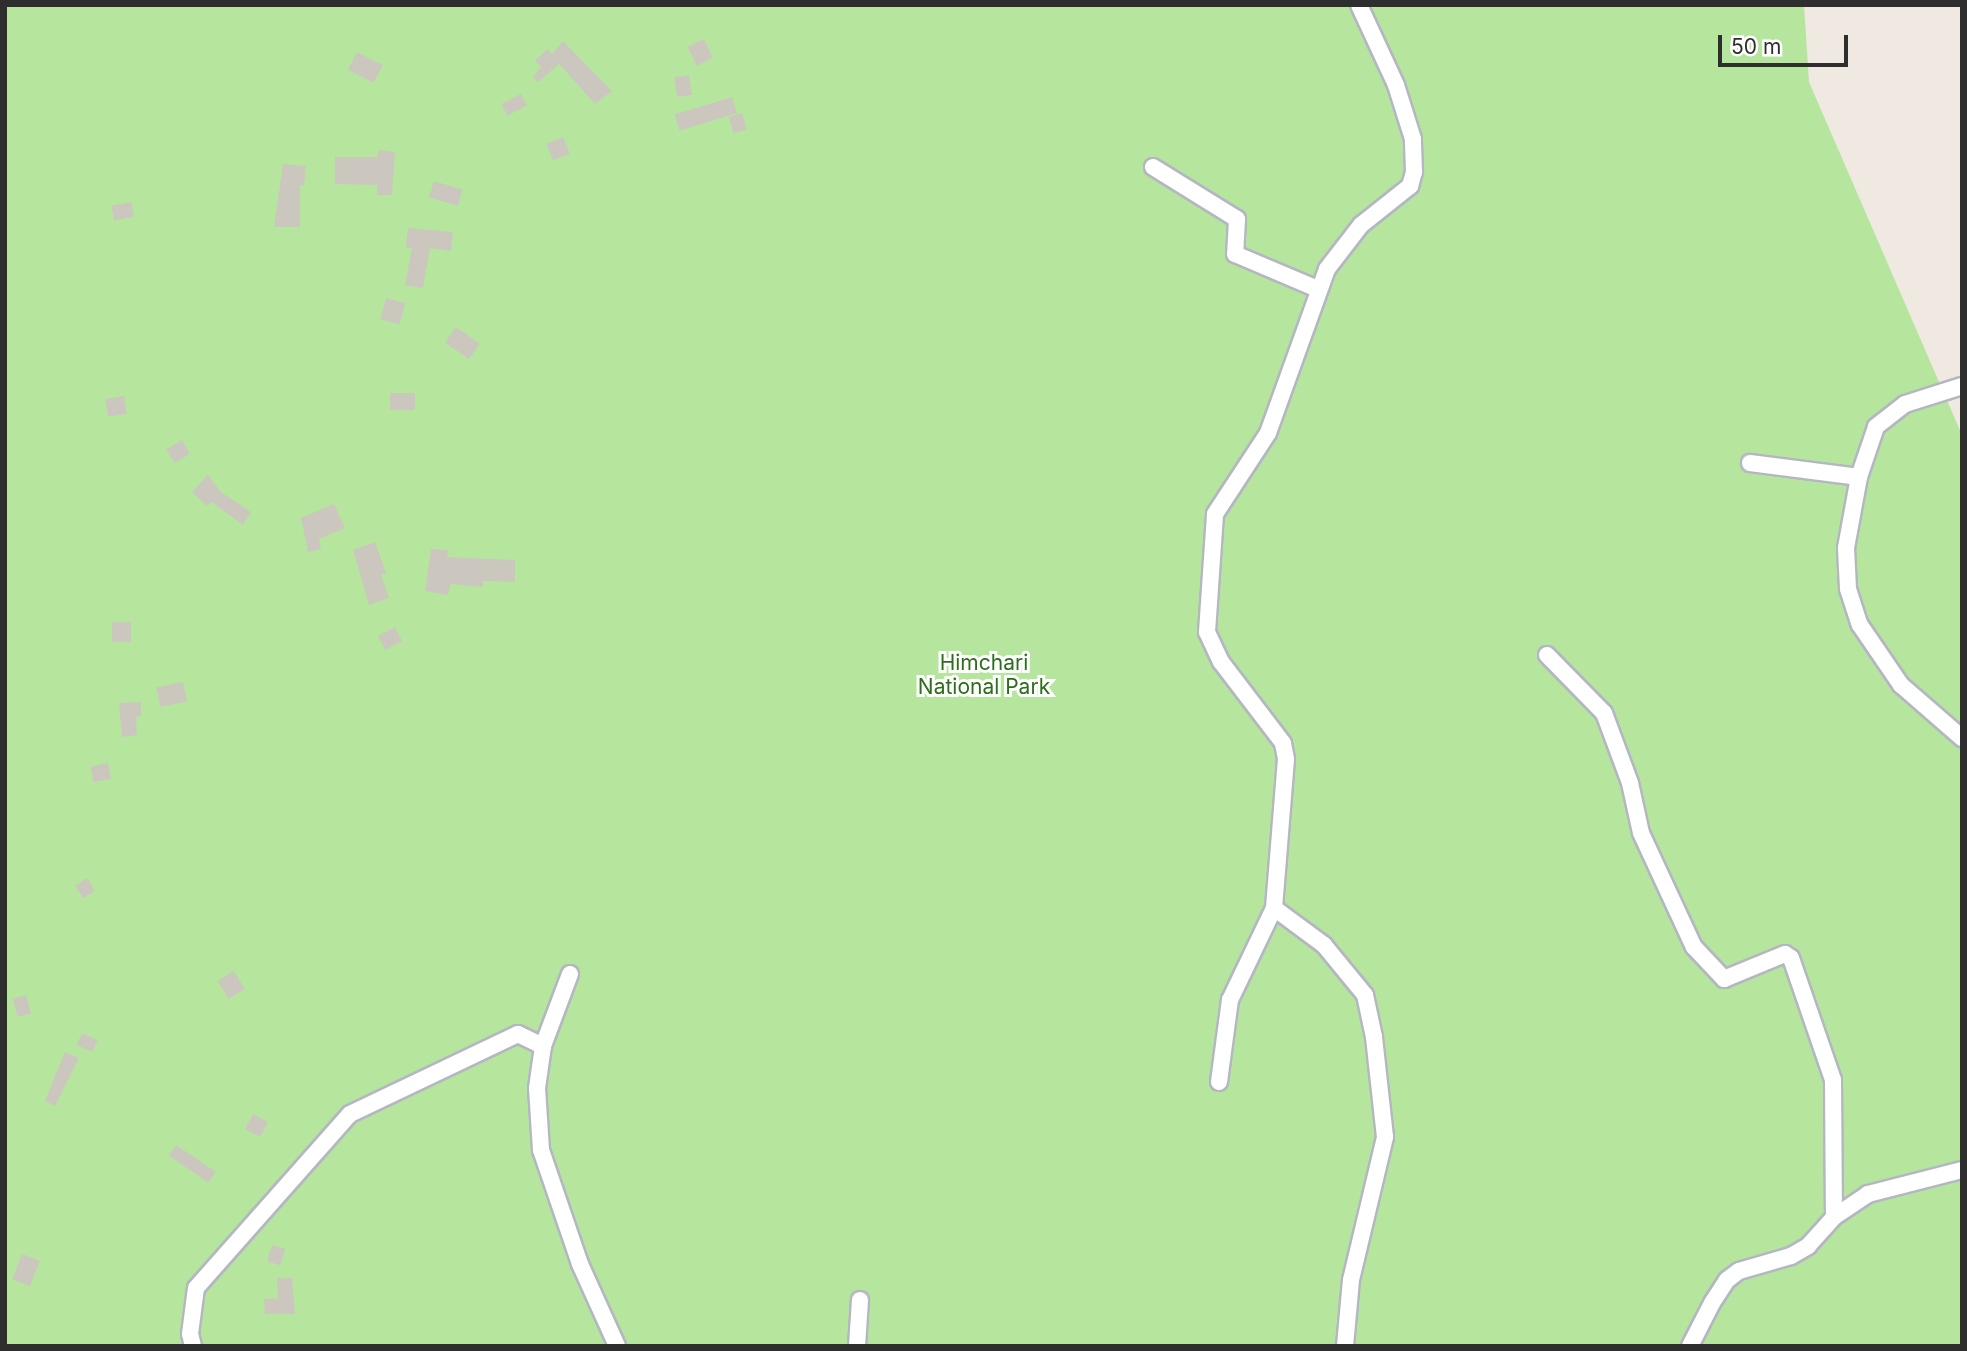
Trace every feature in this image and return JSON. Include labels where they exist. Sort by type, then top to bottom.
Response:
[{"type":"street","points":[[1219,1082],[1230,1000],[1274,908],[1286,759],[1283,743],[1221,662],[1207,632],[1212,535],[1220,505],[1268,433],[1327,269],[1361,225],[1410,186],[1414,172],[1413,139],[1396,85],[1359,5]]},
{"type":"street","points":[[1153,167],[1237,219],[1235,254],[1318,289]]},
{"type":"street","points":[[1962,386],[1905,404],[1876,427],[1859,477],[1846,548],[1848,589],[1860,625],[1901,685],[1962,738]]},
{"type":"street","points":[[1750,463],[1859,477]]},
{"type":"street","points":[[1547,656],[1604,713],[1630,783],[1641,833],[1694,947],[1724,979],[1785,954],[1791,958],[1833,1080],[1834,1217]]},
{"type":"street","points":[[1274,908],[1324,945],[1365,995],[1374,1037],[1385,1137],[1351,1280],[1345,1346]]},
{"type":"street","points":[[570,974],[543,1046],[537,1088],[541,1150],[580,1264],[617,1346]]},
{"type":"street","points":[[194,1346],[190,1334],[196,1288],[350,1114],[518,1034],[543,1046]]},
{"type":"street","points":[[1690,1346],[1727,1280],[1755,1264],[1791,1256],[1808,1246],[1834,1217],[1868,1194],[1896,1184],[1962,1170]]},
{"type":"street","points":[[857,1346],[860,1300]]},
{"type":"green space","name":"Himchari National Park","points":[[5,5],[1804,5],[1809,82],[1962,435],[1962,1346],[5,1346]]},
{"type":"building","points":[[704,39],[713,58],[697,66],[688,47]]},
{"type":"building","points":[[563,41],[612,91],[595,104],[559,64],[538,82],[533,77],[541,67],[535,60],[548,49],[552,54]]},
{"type":"building","points":[[357,52],[383,65],[374,83],[348,70]]},
{"type":"building","points":[[689,75],[692,95],[677,97],[674,77]]},
{"type":"building","points":[[521,94],[527,106],[507,116],[501,104]]},
{"type":"building","points":[[732,97],[737,113],[680,131],[675,115]]},
{"type":"building","points":[[742,113],[747,129],[734,133],[729,117]]},
{"type":"building","points":[[563,137],[570,154],[553,160],[546,144]]},
{"type":"building","points":[[379,150],[395,152],[392,195],[377,195],[377,185],[335,184],[335,157],[377,157]]},
{"type":"building","points":[[283,164],[306,166],[304,186],[300,185],[300,227],[274,227]]},
{"type":"building","points":[[434,181],[463,190],[458,206],[429,197]]},
{"type":"building","points":[[131,202],[134,217],[114,221],[111,206]]},
{"type":"building","points":[[408,228],[453,232],[451,251],[430,248],[423,288],[405,285],[412,248],[406,248]]},
{"type":"building","points":[[386,298],[405,303],[400,324],[380,319]]},
{"type":"building","points":[[456,327],[480,344],[469,359],[445,343]]},
{"type":"building","points":[[390,393],[415,393],[415,410],[390,410]]},
{"type":"building","points":[[124,396],[127,414],[108,417],[105,399]]},
{"type":"building","points":[[182,440],[190,454],[174,463],[166,449]]},
{"type":"building","points":[[208,475],[221,492],[251,512],[243,525],[211,502],[207,506],[192,492]]},
{"type":"building","points":[[334,504],[345,528],[319,539],[321,549],[308,552],[301,518]]},
{"type":"building","points":[[375,542],[386,573],[381,575],[389,598],[369,605],[353,550]]},
{"type":"building","points":[[431,549],[448,550],[447,557],[515,560],[515,582],[483,581],[483,587],[451,584],[448,595],[425,591]]},
{"type":"building","points":[[112,622],[131,622],[131,642],[112,642]]},
{"type":"building","points":[[395,627],[402,641],[385,650],[378,636]]},
{"type":"building","points":[[183,682],[187,702],[160,707],[156,687]]},
{"type":"building","points":[[141,702],[141,716],[136,717],[137,735],[122,737],[119,703]]},
{"type":"building","points":[[108,763],[111,779],[93,782],[90,766]]},
{"type":"building","points":[[87,878],[95,891],[83,898],[75,885]]},
{"type":"building","points":[[234,971],[245,989],[229,999],[218,981]]},
{"type":"building","points":[[26,995],[31,1013],[18,1017],[13,999]]},
{"type":"building","points":[[82,1033],[98,1040],[92,1052],[77,1045]]},
{"type":"building","points":[[65,1052],[79,1058],[55,1106],[45,1101]]},
{"type":"building","points":[[253,1114],[268,1122],[260,1137],[245,1129]]},
{"type":"building","points":[[176,1145],[216,1172],[209,1183],[169,1156]]},
{"type":"building","points":[[272,1245],[285,1249],[280,1265],[267,1261]]},
{"type":"building","points":[[22,1254],[40,1261],[30,1286],[12,1279]]},
{"type":"building","points":[[277,1278],[292,1278],[295,1314],[265,1314],[264,1299],[278,1298]]}]
